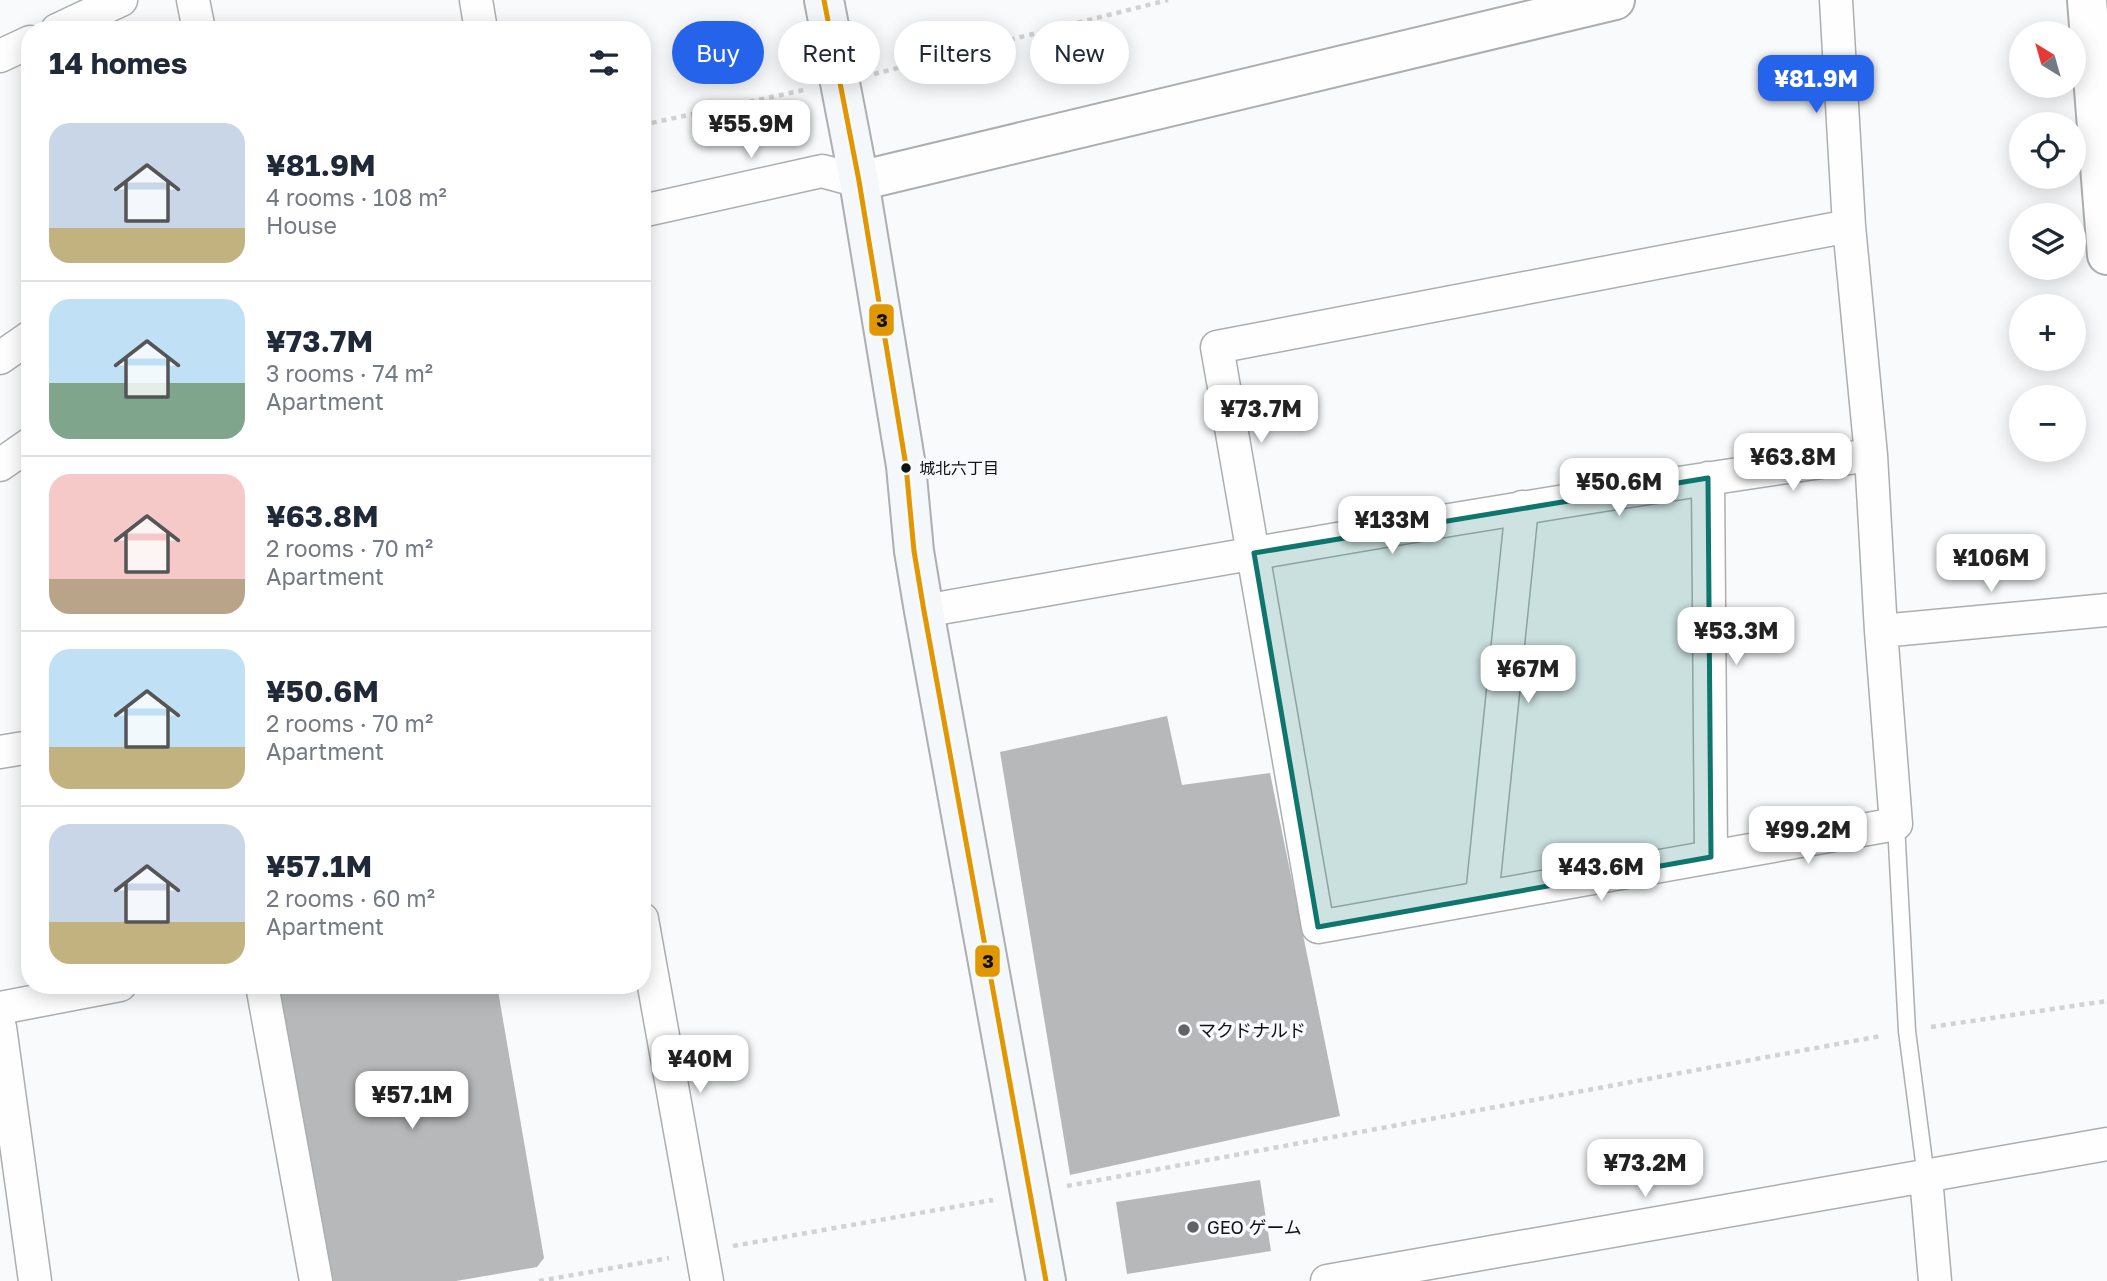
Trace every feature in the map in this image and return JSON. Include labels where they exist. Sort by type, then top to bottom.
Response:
[{"type":"main road","points":[[824,0],[828,21]]},
{"type":"main road","points":[[839,84],[859,181],[906,466],[914,551],[924,611],[1045,1281]]},
{"type":"street","points":[[76,21],[121,0]]},
{"type":"street","points":[[193,0],[197,21]]},
{"type":"street","points":[[476,0],[480,21]]},
{"type":"street","points":[[651,209],[822,171],[859,181],[1615,0]]},
{"type":"street","points":[[1836,0],[1849,226],[1871,456],[1896,824],[1318,927],[1217,346],[1849,226]]},
{"type":"street","points":[[2087,0],[2107,255]]},
{"type":"street","points":[[0,56],[21,47]]},
{"type":"street","points":[[0,358],[21,343]]},
{"type":"street","points":[[0,465],[21,450]]},
{"type":"street","points":[[924,611],[1522,507],[1871,456]]},
{"type":"street","points":[[1708,478],[1711,857]]},
{"type":"street","points":[[1482,897],[1522,507]]},
{"type":"street","points":[[1881,631],[2107,610]]},
{"type":"street","points":[[0,752],[21,748]]},
{"type":"street","points":[[651,969],[707,1281]]},
{"type":"street","points":[[0,1008],[73,994]]},
{"type":"street","points":[[264,994],[316,1281]]},
{"type":"street","points":[[0,1027],[35,1281]]},
{"type":"street","points":[[1326,1281],[1374,1277],[2107,1144]]},
{"type":"street","points":[[1926,1177],[1935,1281]]},
{"type":"lane","points":[[1896,824],[1908,1031],[1926,1177]]},
{"type":"path","points":[[880,72],[1168,0]]},
{"type":"path","points":[[651,123],[830,84]]},
{"type":"path","points":[[729,1247],[1908,1031],[2107,1001]]},
{"type":"path","points":[[539,1281],[675,1257]]},
{"type":"highlighted area","points":[[1708,478],[1711,857],[1318,927],[1254,553]]},
{"type":"building","name":"マクドナルド","points":[[1167,716],[1182,785],[1270,773],[1340,1116],[1070,1175],[1000,752]]},
{"type":"building","points":[[280,994],[499,994],[544,1258],[537,1267],[456,1281],[332,1281]]},
{"type":"building","name":"GEO ゲーム","points":[[1260,1180],[1271,1251],[1127,1274],[1116,1202]]},
{"type":"transit line","name":"3","points":[[824,0],[859,181],[906,466],[914,551],[924,611],[1046,1281]]},
{"type":"place","name":"城北六丁目","points":[[906,468]]},
{"type":"place","name":"マクドナルド","points":[[1184,1030]]},
{"type":"place","name":"GEO ゲーム","points":[[1193,1227]]}]
